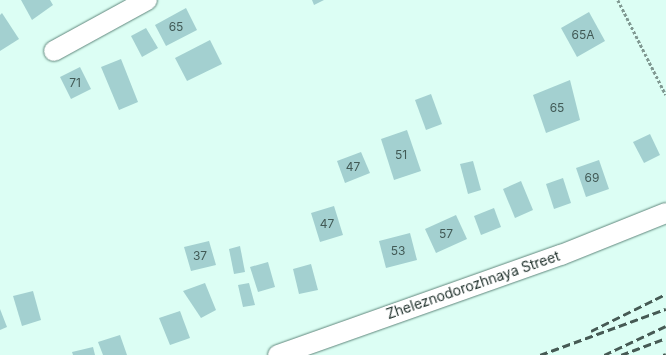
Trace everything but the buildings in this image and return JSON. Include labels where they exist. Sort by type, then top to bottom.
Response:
[{"type":"street","points":[[54,51],[147,0]]},
{"type":"street","name":"Zheleznodorozhnaya Street","points":[[278,355],[561,255],[666,213]]},
{"type":"path","points":[[618,0],[666,94]]},
{"type":"railway","points":[[591,331],[666,294]]},
{"type":"railway","points":[[540,355],[666,309]]},
{"type":"railway","points":[[604,355],[666,326]]},
{"type":"railway","points":[[621,355],[666,338]]}]
